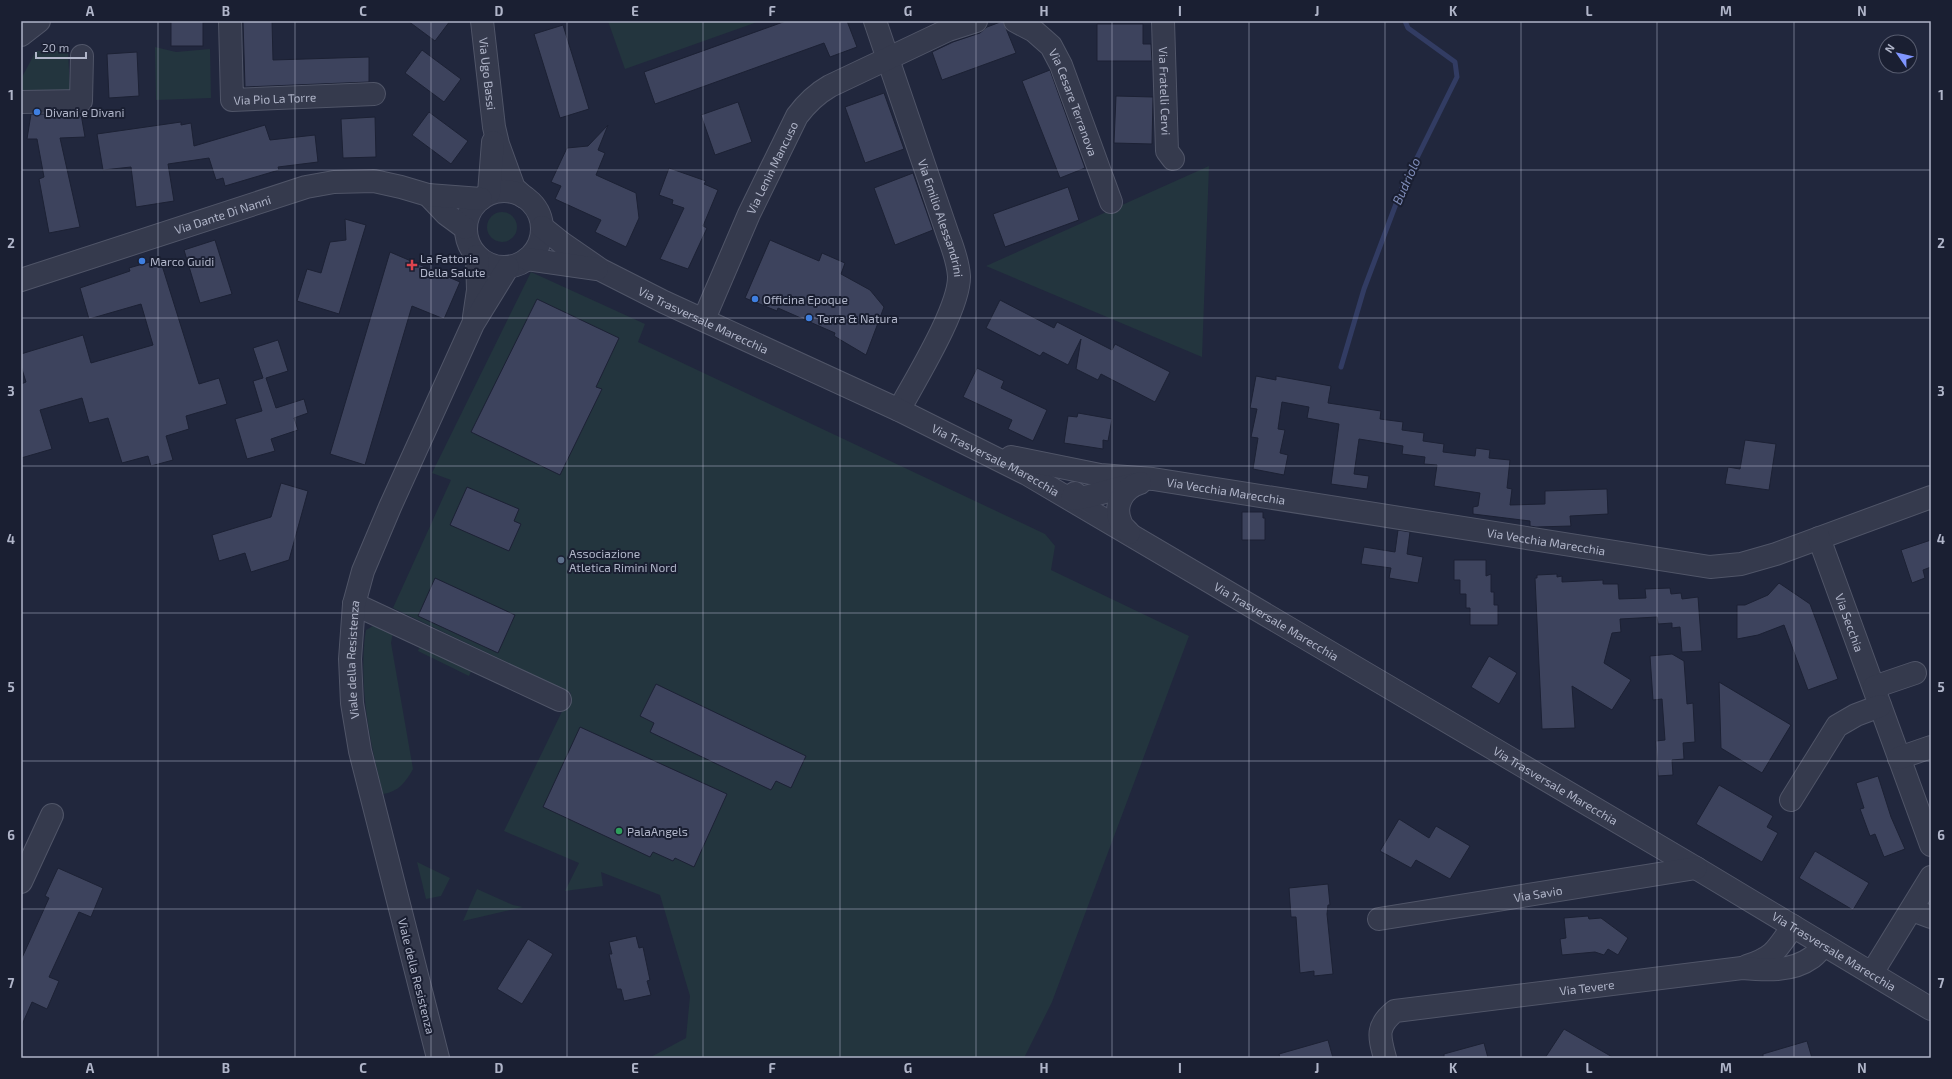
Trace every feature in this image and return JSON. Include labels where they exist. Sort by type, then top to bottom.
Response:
[{"type":"street","points":[[21,35],[39,21]]},
{"type":"street","name":"Via Pio La Torre","points":[[230,21],[232,100],[374,94]]},
{"type":"street","name":"Via Ugo Bassi","points":[[482,21],[494,127],[498,144],[514,188],[524,197]]},
{"type":"street","name":"Via Emilio Alessandrini","points":[[875,21],[957,262],[959,278],[957,291],[944,326],[899,410]]},
{"type":"street","points":[[888,58],[951,25],[976,21]]},
{"type":"street","name":"Via Cesare Terranova","points":[[1014,21],[1034,31],[1051,46],[1061,65],[1111,202]]},
{"type":"street","name":"Via Fratelli Cervi","points":[[1163,21],[1167,151],[1173,159]]},
{"type":"street","points":[[21,102],[80,101],[82,56]]},
{"type":"street","name":"Via Lenin Mancuso","points":[[704,319],[749,214],[797,116],[820,92],[888,58]]},
{"type":"street","name":"Via Ugo Bassi","points":[[485,196],[494,127]]},
{"type":"street","name":"Via Dante Di Nanni","points":[[21,280],[306,187],[334,182],[374,181],[428,195],[485,196]]},
{"type":"street","points":[[501,191],[513,192],[524,197],[533,205],[539,215],[542,228],[540,239],[535,250],[518,263],[497,267],[486,263],[470,248],[466,238],[465,228],[467,216],[485,196],[501,191]]},
{"type":"street","points":[[428,195],[446,214],[465,228]]},
{"type":"street","name":"Via Trasversale Marecchia","points":[[542,228],[601,270],[899,410],[985,452],[1072,499],[1696,868],[1931,1009]]},
{"type":"street","name":"Viale della Resistenza","points":[[474,324],[478,290],[477,256]]},
{"type":"street","name":"Via Trasversale Marecchia","points":[[518,263],[601,270]]},
{"type":"street","name":"Viale della Resistenza","points":[[438,1058],[360,751],[352,703],[350,659],[354,604],[363,572],[390,507],[474,324],[518,263]]},
{"type":"street","name":"Via Vecchia Marecchia","points":[[985,452],[1100,475],[1710,568],[1741,564],[1776,554],[1931,497]]},
{"type":"street","name":"Via Vecchia Marecchia","points":[[1100,475],[1089,477],[1076,488],[1072,499],[1089,497],[1116,488],[1144,482]]},
{"type":"street","points":[[1129,533],[1121,523],[1119,511],[1120,502],[1123,493],[1144,482]]},
{"type":"street","name":"Via Secchia","points":[[1819,538],[1931,845]]},
{"type":"street","points":[[354,604],[560,700]]},
{"type":"street","points":[[1791,800],[1837,726],[1856,714],[1877,697],[1915,673]]},
{"type":"street","points":[[1899,758],[1931,747]]},
{"type":"street","points":[[21,882],[52,815]]},
{"type":"street","name":"Via Savio","points":[[1379,918],[1696,868]]},
{"type":"street","points":[[1872,973],[1921,914],[1931,877]]},
{"type":"street","points":[[1742,968],[1775,953],[1793,926]]},
{"type":"street","name":"Via Tevere","points":[[1385,1058],[1379,1037],[1381,1027],[1386,1018],[1396,1011],[1742,968],[1761,970],[1787,968],[1810,960],[1824,945]]},
{"type":"shaded area","points":[[608,21],[760,21],[625,69]]},
{"type":"shaded area","points":[[155,47],[176,52],[210,49],[211,98],[156,100]]},
{"type":"shaded area","points":[[36,51],[68,51],[70,90],[21,91],[21,79]]},
{"type":"shaded area","points":[[1209,166],[1202,357],[986,266]]},
{"type":"shaded area","points":[[502,212],[513,216],[517,227],[513,238],[502,242],[491,238],[487,227],[491,216]]},
{"type":"shaded area","points":[[531,272],[645,324],[638,342],[1045,534],[1055,546],[1051,570],[1189,636],[1052,1002],[1024,1058],[649,1058],[686,1038],[690,996],[660,895],[601,872],[603,886],[565,891],[579,863],[504,831],[571,693],[393,608],[451,480],[432,473]]},
{"type":"shaded area","points":[[373,626],[393,632],[391,643],[413,769],[401,786],[393,791],[383,794],[370,735],[363,676],[366,630]]},
{"type":"shaded area","points":[[420,646],[472,669],[469,676],[418,651]]},
{"type":"shaded area","points":[[417,862],[450,878],[441,896],[426,899]]},
{"type":"shaded area","points":[[477,889],[513,905],[523,907],[463,921]]},
{"type":"building","points":[[171,21],[203,21],[203,46],[171,46]]},
{"type":"building","points":[[243,21],[272,21],[273,60],[369,57],[369,82],[245,87]]},
{"type":"building","points":[[408,21],[450,21],[435,41]]},
{"type":"building","points":[[786,21],[847,21],[857,47],[830,57],[824,43],[655,104],[644,72]]},
{"type":"building","points":[[1003,21],[1016,53],[942,80],[932,52],[953,42],[980,33],[987,27]]},
{"type":"building","points":[[1097,24],[1143,24],[1143,44],[1151,44],[1152,61],[1097,61]]},
{"type":"building","points":[[563,25],[589,109],[560,118],[534,34]]},
{"type":"building","points":[[422,50],[461,79],[444,102],[405,73]]},
{"type":"building","points":[[137,52],[139,96],[109,98],[107,54]]},
{"type":"building","points":[[1050,70],[1085,168],[1060,178],[1022,81]]},
{"type":"building","points":[[884,93],[904,149],[865,163],[845,107]]},
{"type":"building","points":[[1116,96],[1153,97],[1152,144],[1114,143]]},
{"type":"building","points":[[738,102],[752,142],[715,155],[701,115]]},
{"type":"building","points":[[429,112],[468,141],[451,164],[412,135]]},
{"type":"building","points":[[31,114],[81,114],[85,137],[60,138],[80,227],[49,233],[39,179],[44,177],[37,139],[27,139]]},
{"type":"building","points":[[375,117],[376,157],[343,158],[341,119]]},
{"type":"building","points":[[181,122],[181,125],[191,123],[194,146],[265,125],[270,140],[315,135],[318,162],[278,167],[279,170],[225,186],[223,178],[216,180],[209,158],[168,164],[174,201],[136,207],[131,167],[103,170],[97,134]]},
{"type":"building","points":[[608,125],[598,150],[605,153],[596,175],[636,193],[639,218],[626,247],[595,232],[601,220],[555,199],[561,186],[551,182],[567,148],[588,146]]},
{"type":"building","points":[[669,168],[706,181],[704,184],[718,190],[703,226],[707,228],[688,269],[660,259],[684,208],[672,204],[673,200],[659,195]]},
{"type":"building","points":[[913,173],[933,230],[895,245],[874,188]]},
{"type":"building","points":[[1068,187],[1079,220],[1005,247],[993,214]]},
{"type":"building","points":[[345,219],[366,225],[339,314],[297,301],[307,269],[321,273],[330,242],[346,240]]},
{"type":"building","points":[[215,240],[232,294],[200,303],[184,250]]},
{"type":"building","points":[[770,240],[819,261],[822,253],[845,263],[841,274],[870,290],[884,307],[866,355],[834,336],[835,333],[778,308],[777,311],[745,298]]},
{"type":"building","points":[[390,252],[460,282],[444,319],[412,306],[365,465],[330,454]]},
{"type":"building","points":[[160,259],[199,384],[219,378],[227,404],[186,416],[189,429],[166,436],[173,460],[151,466],[148,456],[122,463],[108,418],[89,423],[82,398],[40,410],[52,449],[21,458],[21,384],[26,382],[21,366],[21,354],[83,335],[91,363],[153,345],[141,304],[89,319],[80,288],[130,271],[129,268]]},
{"type":"building","points":[[537,299],[619,338],[596,387],[602,389],[560,475],[471,432]]},
{"type":"building","points":[[1000,300],[1054,328],[1057,322],[1112,350],[1115,344],[1170,372],[1155,402],[1101,374],[1098,380],[1076,369],[1081,339],[1068,365],[1043,352],[1040,356],[986,328]]},
{"type":"building","points":[[278,340],[288,371],[266,378],[276,408],[304,399],[308,413],[294,418],[298,430],[271,439],[275,451],[247,459],[235,419],[262,411],[253,381],[263,378],[253,348]]},
{"type":"building","points":[[977,368],[1004,381],[1001,388],[1047,410],[1033,441],[1008,429],[1012,420],[963,397]]},
{"type":"building","points":[[1256,376],[1276,380],[1276,376],[1331,386],[1328,403],[1381,411],[1380,419],[1403,422],[1402,430],[1424,433],[1423,441],[1444,444],[1443,452],[1475,456],[1476,448],[1490,450],[1489,458],[1510,460],[1507,488],[1512,489],[1510,505],[1545,504],[1545,491],[1607,489],[1608,514],[1570,516],[1571,526],[1536,527],[1530,526],[1530,521],[1473,514],[1473,507],[1478,506],[1480,493],[1434,486],[1437,465],[1424,464],[1425,457],[1402,454],[1403,446],[1359,439],[1354,474],[1369,476],[1367,489],[1331,484],[1339,424],[1307,418],[1309,407],[1282,402],[1278,429],[1285,430],[1280,453],[1288,455],[1284,475],[1253,469],[1258,438],[1251,437],[1257,409],[1250,408]]},
{"type":"building","points":[[1078,413],[1112,419],[1108,441],[1103,440],[1103,449],[1064,443],[1068,416],[1077,417]]},
{"type":"building","points":[[1745,440],[1776,444],[1769,490],[1725,484],[1728,467],[1740,469]]},
{"type":"building","points":[[281,483],[308,491],[289,560],[251,572],[245,553],[219,561],[212,535],[271,517]]},
{"type":"building","points":[[467,487],[519,509],[514,521],[521,524],[509,551],[450,525]]},
{"type":"building","points":[[1242,512],[1263,512],[1263,518],[1265,518],[1265,540],[1242,540]]},
{"type":"building","points":[[1398,530],[1410,532],[1407,554],[1423,557],[1418,583],[1389,578],[1391,568],[1361,564],[1364,547],[1395,552]]},
{"type":"building","points":[[1931,540],[1931,567],[1923,570],[1925,578],[1912,583],[1901,550]]},
{"type":"building","points":[[1454,560],[1486,560],[1486,576],[1491,574],[1491,592],[1494,592],[1494,605],[1498,605],[1498,625],[1470,625],[1470,608],[1466,608],[1466,594],[1460,594],[1460,580],[1454,580]]},
{"type":"building","points":[[1557,574],[1557,577],[1562,576],[1562,582],[1603,580],[1603,584],[1618,584],[1619,599],[1646,598],[1645,589],[1670,588],[1671,594],[1681,593],[1682,599],[1698,597],[1702,651],[1682,652],[1680,627],[1672,628],[1672,623],[1658,624],[1657,617],[1620,619],[1621,632],[1612,633],[1604,663],[1631,680],[1612,710],[1572,686],[1575,728],[1542,729],[1535,578],[1537,578],[1537,575]]},
{"type":"building","points":[[435,578],[515,615],[498,653],[418,616]]},
{"type":"building","points":[[1779,583],[1810,604],[1838,679],[1808,690],[1784,625],[1758,635],[1737,639],[1737,605],[1745,605],[1768,595]]},
{"type":"building","points":[[1672,654],[1684,661],[1687,704],[1693,703],[1695,742],[1683,743],[1684,759],[1672,760],[1673,775],[1658,776],[1656,741],[1665,740],[1662,699],[1653,700],[1650,656]]},
{"type":"building","points":[[1489,656],[1517,673],[1499,704],[1471,687]]},
{"type":"building","points":[[1719,682],[1791,725],[1762,773],[1721,748]]},
{"type":"building","points":[[656,684],[806,756],[791,788],[776,781],[771,790],[650,732],[654,723],[640,716]]},
{"type":"building","points":[[580,727],[727,794],[694,867],[675,858],[673,861],[653,852],[650,857],[543,807]]},
{"type":"building","points":[[1878,776],[1891,817],[1905,849],[1884,857],[1875,834],[1870,836],[1860,809],[1864,808],[1856,783]]},
{"type":"building","points":[[1719,785],[1773,816],[1767,827],[1778,833],[1762,862],[1696,824]]},
{"type":"building","points":[[1399,819],[1429,838],[1436,826],[1470,846],[1450,879],[1416,860],[1411,868],[1380,851]]},
{"type":"building","points":[[1815,851],[1869,883],[1853,910],[1799,878]]},
{"type":"building","points":[[58,868],[103,888],[91,917],[79,912],[49,977],[59,981],[47,1009],[32,1002],[21,1027],[21,960],[49,898],[45,896]]},
{"type":"building","points":[[1328,884],[1330,905],[1328,905],[1327,914],[1333,974],[1314,976],[1314,971],[1300,973],[1296,917],[1291,917],[1289,888]]},
{"type":"building","points":[[1588,916],[1589,919],[1601,918],[1628,938],[1618,955],[1608,949],[1604,955],[1595,952],[1562,955],[1560,939],[1566,938],[1564,918]]},
{"type":"building","points":[[636,936],[639,948],[643,947],[650,980],[647,981],[651,995],[624,1001],[621,989],[617,989],[609,954],[612,954],[609,942]]},
{"type":"building","points":[[528,939],[553,954],[522,1004],[497,989]]},
{"type":"building","points":[[1564,1029],[1614,1058],[1545,1058]]},
{"type":"building","points":[[1328,1040],[1333,1058],[1280,1058],[1279,1054]]},
{"type":"building","points":[[1807,1041],[1812,1058],[1763,1058],[1763,1054]]},
{"type":"building","points":[[1484,1043],[1488,1058],[1444,1058],[1444,1054]]},
{"type":"waterway","name":"Budriolo","points":[[1341,367],[1364,289],[1402,188],[1457,77],[1455,62],[1408,28],[1405,21]]},
{"type":"place","name":"Divani e Divani","points":[[37,112]]},
{"type":"place","name":"Marco Guidi","points":[[142,261]]},
{"type":"place","name":"La Fattoria Della Salute","points":[[412,265]]},
{"type":"place","name":"Officina Epoque","points":[[755,299]]},
{"type":"place","name":"Terra & Natura","points":[[809,318]]},
{"type":"place","name":"Associazione Atletica Rimini Nord","points":[[561,560]]},
{"type":"place","name":"PalaAngels","points":[[619,831]]}]
